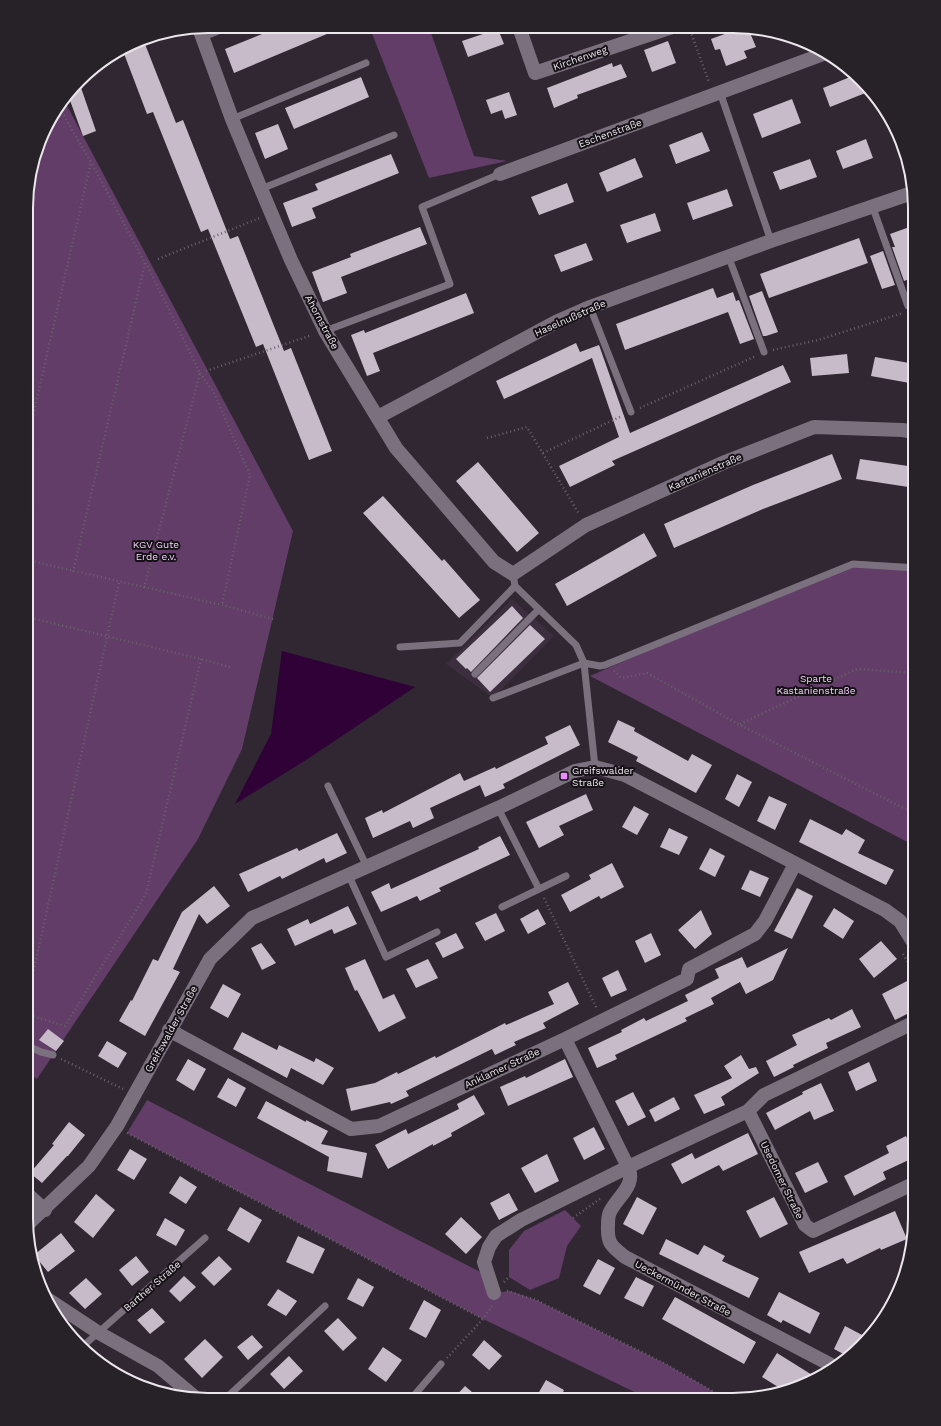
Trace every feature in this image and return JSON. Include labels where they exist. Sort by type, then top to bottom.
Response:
[{"type":"street","name":"Ahornstraße","points":[[201,33],[232,119],[271,214],[325,331],[396,448],[494,562],[514,580]]},
{"type":"street","name":"Kirchenweg","points":[[521,33],[535,73],[654,33]]},
{"type":"street","name":"Eschenstraße","points":[[500,174],[819,56]]},
{"type":"street","name":"Haselnußstraße","points":[[378,417],[556,322],[590,307],[729,258],[771,241],[908,196]]},
{"type":"street","name":"Kastanienstraße","points":[[514,580],[586,525],[725,462],[814,426],[908,431]]},
{"type":"street","name":"Greifswalder Straße","points":[[33,1220],[89,1166],[117,1126],[210,959],[252,918],[367,868],[564,776],[595,767]]},
{"type":"street","points":[[595,767],[626,775],[885,910],[900,921],[908,934]]},
{"type":"street","name":"Anklamer Straße","points":[[170,1030],[351,1129],[379,1126],[565,1039],[687,979],[689,969],[755,934],[765,920],[795,864]]},
{"type":"street","points":[[494,1293],[484,1262],[489,1247],[496,1236],[521,1220],[628,1167],[748,1111],[764,1095],[908,1025]]},
{"type":"street","points":[[565,1039],[628,1167]]},
{"type":"street","name":"Usedomer Straße","points":[[748,1111],[805,1225],[813,1231],[908,1186]]},
{"type":"street","name":"Ueckermünder Straße","points":[[628,1167],[632,1174],[630,1184],[609,1213],[607,1238],[613,1248],[625,1257],[830,1364]]},
{"type":"street","points":[[33,1199],[45,1210]]},
{"type":"street","points":[[56,1305],[99,1333],[158,1366],[189,1392]]},
{"type":"lane","points":[[232,119],[366,63]]},
{"type":"lane","points":[[717,94],[771,241]]},
{"type":"lane","points":[[261,189],[394,135]]},
{"type":"lane","points":[[325,331],[450,284],[422,207],[500,174]]},
{"type":"lane","points":[[874,208],[908,306]]},
{"type":"lane","points":[[729,258],[764,352]]},
{"type":"lane","points":[[590,307],[631,412]]},
{"type":"lane","points":[[493,698],[584,663],[600,666],[605,665],[853,564],[908,568]]},
{"type":"lane","points":[[400,646],[460,643],[514,580],[539,609],[576,645],[584,663],[595,767]]},
{"type":"lane","points":[[475,674],[539,609]]},
{"type":"lane","points":[[328,786],[367,868]]},
{"type":"lane","points":[[498,808],[539,889]]},
{"type":"lane","points":[[349,876],[386,957],[436,932]]},
{"type":"lane","points":[[502,907],[566,876]]},
{"type":"lane","points":[[33,1048],[53,1055]]},
{"type":"lane","name":"Barther Straße","points":[[86,1344],[205,1238]]},
{"type":"lane","points":[[231,1393],[325,1306]]},
{"type":"lane","points":[[416,1393],[441,1364]]},
{"type":"path","points":[[692,33],[717,94]]},
{"type":"path","points":[[59,115],[64,116],[91,162],[145,263],[200,373],[214,393],[250,475],[222,606]]},
{"type":"path","points":[[33,416],[91,162]]},
{"type":"path","points":[[158,259],[271,214]]},
{"type":"path","points":[[73,572],[145,263]]},
{"type":"path","points":[[543,453],[764,352],[818,340],[902,315],[908,306]]},
{"type":"path","points":[[206,371],[325,331]]},
{"type":"path","points":[[144,588],[200,373]]},
{"type":"path","points":[[487,438],[527,427],[586,525]]},
{"type":"path","points":[[33,562],[273,619]]},
{"type":"path","points":[[33,974],[118,582]]},
{"type":"path","points":[[33,618],[233,668]]},
{"type":"path","points":[[33,1016],[65,1026],[146,894],[201,659]]},
{"type":"path","points":[[605,665],[622,678],[646,673],[740,724],[908,810]]},
{"type":"path","points":[[740,724],[857,669],[908,673]]},
{"type":"path","points":[[539,889],[603,1020]]},
{"type":"path","points":[[53,1055],[134,1095]]},
{"type":"path","points":[[117,1126],[127,1133],[483,1319],[441,1364]]},
{"type":"path","points":[[494,1293],[509,1277]]},
{"type":"path","points":[[494,1293],[510,1291],[536,1300],[664,1363],[716,1393]]},
{"type":"shaded area","points":[[512,599],[554,636],[493,698],[446,664]]},
{"type":"shaded area","points":[[282,651],[415,687],[306,760],[235,804],[271,734]]},
{"type":"green space","points":[[372,33],[431,33],[474,156],[507,161],[429,178]]},
{"type":"green space","name":"KGV Gute Erde e.v.","points":[[66,105],[293,531],[242,749],[198,839],[37,1079],[33,1076],[33,197],[36,174],[42,152],[56,120]]},
{"type":"green space","name":"Sparte Kastanienstraße","points":[[852,561],[908,564],[908,842],[590,676]]},
{"type":"green space","points":[[147,1100],[488,1276],[494,1293],[510,1291],[536,1300],[664,1363],[716,1393],[636,1393],[483,1319],[127,1133]]},
{"type":"green space","points":[[565,1210],[581,1226],[567,1246],[559,1278],[530,1290],[509,1277],[509,1250],[524,1231]]},
{"type":"building","points":[[265,33],[329,33],[234,73],[225,49]]},
{"type":"building","points":[[486,33],[500,33],[504,44],[468,57],[462,41]]},
{"type":"building","points":[[727,33],[750,34],[756,47],[744,51],[747,58],[726,66],[720,49],[715,50],[711,39]]},
{"type":"building","points":[[668,41],[676,63],[652,72],[644,50]]},
{"type":"building","points":[[145,44],[176,123],[183,120],[230,239],[238,236],[284,351],[291,348],[332,451],[309,460],[263,344],[256,347],[208,229],[201,232],[153,112],[147,114],[124,54]]},
{"type":"building","points":[[612,63],[613,67],[621,64],[627,77],[577,95],[578,98],[554,108],[547,88]]},
{"type":"building","points":[[361,77],[369,97],[294,129],[285,108]]},
{"type":"building","points":[[849,77],[865,93],[830,107],[823,88]]},
{"type":"building","points":[[81,87],[96,131],[83,136],[70,100]]},
{"type":"building","points":[[509,92],[517,115],[505,119],[502,110],[491,114],[486,100]]},
{"type":"building","points":[[792,99],[801,123],[762,138],[753,114]]},
{"type":"building","points":[[278,124],[288,149],[265,159],[255,133]]},
{"type":"building","points":[[702,132],[710,151],[676,164],[669,145]]},
{"type":"building","points":[[866,139],[873,158],[843,169],[836,151]]},
{"type":"building","points":[[391,154],[399,173],[312,208],[316,218],[292,227],[283,203],[318,190],[315,184]]},
{"type":"building","points":[[635,158],[643,177],[607,192],[599,173]]},
{"type":"building","points":[[810,159],[817,177],[780,190],[773,172]]},
{"type":"building","points":[[567,183],[574,202],[539,215],[531,197]]},
{"type":"building","points":[[727,189],[733,206],[693,220],[687,203]]},
{"type":"building","points":[[655,213],[661,231],[627,243],[620,225]]},
{"type":"building","points":[[420,227],[427,244],[341,277],[347,293],[323,302],[312,272],[351,257],[350,254]]},
{"type":"building","points":[[908,228],[908,280],[904,281],[892,247],[895,247],[890,234]]},
{"type":"building","points":[[859,238],[868,263],[769,298],[760,274]]},
{"type":"building","points":[[586,243],[593,260],[561,272],[554,255]]},
{"type":"building","points":[[883,251],[895,285],[882,289],[870,256]]},
{"type":"building","points":[[713,288],[717,298],[733,292],[736,301],[739,300],[754,339],[740,344],[728,312],[625,350],[616,324]]},
{"type":"building","points":[[762,291],[778,332],[766,336],[763,336],[749,296]]},
{"type":"building","points":[[466,293],[474,313],[373,353],[380,371],[367,376],[351,335],[364,330],[365,333]]},
{"type":"building","points":[[576,343],[580,352],[599,345],[630,433],[783,365],[791,382],[612,461],[615,465],[570,487],[559,466],[619,437],[592,358],[504,399],[496,381]]},
{"type":"building","points":[[847,354],[849,373],[812,376],[810,358]]},
{"type":"building","points":[[875,357],[908,363],[908,383],[871,376]]},
{"type":"building","points":[[832,454],[842,479],[763,509],[674,548],[664,524],[753,485]]},
{"type":"building","points":[[860,459],[908,466],[908,487],[856,479]]},
{"type":"building","points":[[478,462],[539,533],[517,552],[456,481]]},
{"type":"building","points":[[383,496],[442,561],[444,559],[480,600],[459,618],[363,513]]},
{"type":"building","points":[[644,533],[657,556],[567,606],[555,584]]},
{"type":"building","points":[[512,606],[523,618],[471,672],[467,668],[466,669],[456,659]]},
{"type":"building","points":[[530,625],[545,639],[490,692],[477,678]]},
{"type":"building","points":[[618,720],[635,728],[634,731],[688,761],[692,754],[712,765],[696,793],[636,761],[638,757],[608,742]]},
{"type":"building","points":[[570,725],[580,745],[503,784],[505,788],[485,797],[480,785],[430,808],[434,818],[413,828],[410,821],[373,838],[365,818],[382,810],[383,813],[460,773],[464,781],[495,767],[496,769],[548,744],[545,737]]},
{"type":"building","points":[[737,774],[752,782],[739,807],[725,799]]},
{"type":"building","points":[[586,794],[593,810],[559,826],[564,835],[539,848],[526,822]]},
{"type":"building","points":[[769,796],[787,804],[775,830],[757,821]]},
{"type":"building","points":[[634,806],[649,814],[637,835],[622,827]]},
{"type":"building","points":[[810,819],[842,835],[846,829],[865,840],[858,853],[894,870],[886,885],[799,842]]},
{"type":"building","points":[[669,828],[688,837],[679,855],[660,847]]},
{"type":"building","points":[[337,833],[347,853],[326,863],[324,858],[282,879],[280,876],[248,892],[239,874],[297,848],[299,851]]},
{"type":"building","points":[[500,836],[510,855],[439,888],[441,891],[420,901],[417,896],[381,912],[371,892],[389,883],[391,889],[479,849],[478,847]]},
{"type":"building","points":[[710,848],[725,856],[715,877],[699,869]]},
{"type":"building","points":[[612,863],[624,887],[601,899],[599,896],[570,912],[561,895],[591,879],[589,875]]},
{"type":"building","points":[[750,870],[769,878],[760,897],[741,889]]},
{"type":"building","points":[[214,886],[230,906],[207,924],[199,914],[173,969],[180,972],[145,1036],[119,1021],[131,1000],[132,1001],[153,959],[158,961],[182,912]]},
{"type":"building","points":[[797,888],[813,896],[792,939],[774,931]]},
{"type":"building","points":[[348,906],[357,924],[334,934],[332,929],[295,946],[287,929],[308,919],[310,924]]},
{"type":"building","points":[[834,908],[854,921],[843,939],[823,926]]},
{"type":"building","points":[[538,909],[546,924],[528,934],[520,919]]},
{"type":"building","points":[[701,910],[712,934],[695,949],[678,930]]},
{"type":"building","points":[[496,913],[505,931],[485,941],[475,923]]},
{"type":"building","points":[[456,933],[464,948],[443,958],[435,943]]},
{"type":"building","points":[[651,933],[661,955],[645,963],[635,941]]},
{"type":"building","points":[[881,941],[897,959],[874,978],[859,959]]},
{"type":"building","points":[[261,943],[276,963],[262,970],[251,948]]},
{"type":"building","points":[[788,948],[773,980],[746,994],[740,982],[711,998],[714,1004],[685,1018],[687,1021],[615,1055],[617,1059],[597,1068],[588,1048],[622,1032],[621,1030],[644,1018],[646,1021],[688,1001],[685,995],[719,978],[715,969],[742,957],[747,968]]},
{"type":"building","points":[[365,959],[383,999],[394,994],[406,1018],[379,1032],[357,990],[355,991],[345,968]]},
{"type":"building","points":[[428,959],[438,978],[416,988],[406,969]]},
{"type":"building","points":[[618,970],[627,990],[611,997],[602,978]]},
{"type":"building","points":[[908,981],[908,1014],[895,1020],[882,994]]},
{"type":"building","points":[[568,982],[579,1004],[543,1023],[546,1028],[514,1042],[516,1045],[495,1055],[492,1049],[406,1091],[409,1096],[391,1104],[390,1102],[351,1111],[346,1089],[375,1083],[397,1072],[398,1074],[435,1056],[436,1058],[505,1023],[506,1025],[554,1004],[548,992]]},
{"type":"building","points":[[223,984],[241,994],[228,1018],[210,1008]]},
{"type":"building","points":[[852,1009],[861,1027],[826,1043],[828,1048],[793,1065],[794,1067],[774,1077],[766,1061],[797,1045],[792,1035],[829,1018],[831,1020]]},
{"type":"building","points":[[48,1029],[64,1041],[56,1051],[39,1040]]},
{"type":"building","points":[[242,1032],[277,1050],[279,1045],[314,1062],[316,1058],[334,1068],[323,1085],[291,1068],[287,1078],[233,1049]]},
{"type":"building","points":[[107,1041],[127,1053],[118,1068],[98,1056]]},
{"type":"building","points":[[741,1055],[749,1069],[756,1067],[759,1073],[721,1097],[725,1105],[704,1114],[694,1095],[732,1078],[724,1066]]},
{"type":"building","points":[[188,1059],[206,1069],[194,1091],[176,1080]]},
{"type":"building","points":[[565,1059],[573,1077],[508,1106],[500,1087],[525,1076],[526,1078]]},
{"type":"building","points":[[869,1062],[877,1081],[856,1091],[848,1072]]},
{"type":"building","points":[[228,1078],[246,1088],[236,1107],[217,1097]]},
{"type":"building","points":[[821,1083],[834,1111],[814,1120],[810,1111],[775,1130],[766,1113]]},
{"type":"building","points":[[633,1092],[646,1117],[628,1126],[615,1101]]},
{"type":"building","points":[[474,1095],[485,1114],[451,1133],[452,1136],[433,1146],[433,1144],[388,1169],[375,1145],[406,1129],[408,1134],[459,1109],[457,1104]]},
{"type":"building","points":[[674,1097],[680,1109],[655,1122],[649,1110]]},
{"type":"building","points":[[266,1101],[306,1122],[306,1120],[328,1131],[321,1144],[367,1153],[362,1178],[327,1171],[329,1157],[257,1118]]},
{"type":"building","points":[[69,1122],[85,1135],[68,1156],[42,1183],[33,1176],[33,1170],[54,1145],[52,1144]]},
{"type":"building","points":[[594,1127],[605,1149],[584,1160],[573,1138]]},
{"type":"building","points":[[748,1133],[758,1154],[723,1171],[719,1165],[682,1184],[671,1164],[692,1153],[695,1159]]},
{"type":"building","points":[[906,1136],[908,1141],[908,1160],[883,1172],[886,1179],[854,1196],[844,1176],[889,1153],[886,1146]]},
{"type":"building","points":[[130,1149],[147,1159],[134,1180],[117,1170]]},
{"type":"building","points":[[547,1154],[559,1181],[535,1193],[521,1168]]},
{"type":"building","points":[[818,1162],[828,1182],[805,1193],[795,1173]]},
{"type":"building","points":[[180,1176],[197,1187],[186,1204],[169,1193]]},
{"type":"building","points":[[509,1193],[518,1210],[499,1220],[490,1203]]},
{"type":"building","points":[[96,1194],[115,1210],[93,1238],[74,1222]]},
{"type":"building","points":[[637,1197],[657,1208],[643,1235],[623,1224]]},
{"type":"building","points":[[774,1197],[788,1224],[760,1238],[746,1211]]},
{"type":"building","points":[[240,1207],[262,1220],[249,1243],[227,1230]]},
{"type":"building","points":[[895,1211],[907,1239],[881,1250],[880,1248],[847,1264],[843,1258],[809,1273],[799,1252]]},
{"type":"building","points":[[461,1217],[482,1237],[466,1254],[445,1234]]},
{"type":"building","points":[[165,1218],[185,1230],[176,1246],[156,1235]]},
{"type":"building","points":[[61,1233],[75,1251],[48,1272],[38,1260],[36,1253]]},
{"type":"building","points":[[298,1236],[325,1249],[313,1274],[286,1262]]},
{"type":"building","points":[[666,1239],[698,1255],[704,1245],[725,1256],[722,1261],[759,1278],[749,1298],[659,1254]]},
{"type":"building","points":[[136,1256],[149,1272],[132,1286],[119,1270]]},
{"type":"building","points":[[219,1256],[232,1269],[214,1286],[201,1273]]},
{"type":"building","points":[[598,1259],[615,1268],[600,1295],[583,1286]]},
{"type":"building","points":[[184,1276],[196,1287],[180,1302],[169,1291]]},
{"type":"building","points":[[636,1277],[654,1286],[643,1307],[624,1298]]},
{"type":"building","points":[[86,1278],[102,1294],[85,1309],[69,1293]]},
{"type":"building","points":[[358,1278],[374,1287],[363,1307],[347,1299]]},
{"type":"building","points":[[278,1289],[297,1301],[286,1316],[267,1305]]},
{"type":"building","points":[[779,1292],[820,1313],[810,1334],[783,1320],[781,1323],[767,1315]]},
{"type":"building","points":[[675,1297],[756,1342],[744,1364],[662,1319]]},
{"type":"building","points":[[424,1300],[441,1310],[426,1338],[409,1329]]},
{"type":"building","points":[[152,1308],[165,1322],[150,1334],[137,1320]]},
{"type":"building","points":[[338,1318],[357,1338],[343,1351],[324,1331]]},
{"type":"building","points":[[845,1326],[863,1335],[843,1354],[834,1349]]},
{"type":"building","points":[[252,1335],[263,1347],[248,1360],[237,1347]]},
{"type":"building","points":[[205,1339],[223,1357],[202,1378],[184,1359]]},
{"type":"building","points":[[484,1340],[502,1356],[489,1370],[472,1355]]},
{"type":"building","points":[[383,1347],[402,1360],[386,1382],[368,1369]]},
{"type":"building","points":[[777,1353],[811,1374],[800,1380],[778,1387],[762,1377]]},
{"type":"building","points":[[289,1356],[303,1371],[284,1389],[270,1374]]},
{"type":"building","points":[[546,1380],[564,1390],[562,1393],[538,1393]]},
{"type":"building","points":[[465,1386],[473,1393],[459,1393]]},
{"type":"place","name":"Greifswalder Straße","points":[[564,776]]}]
